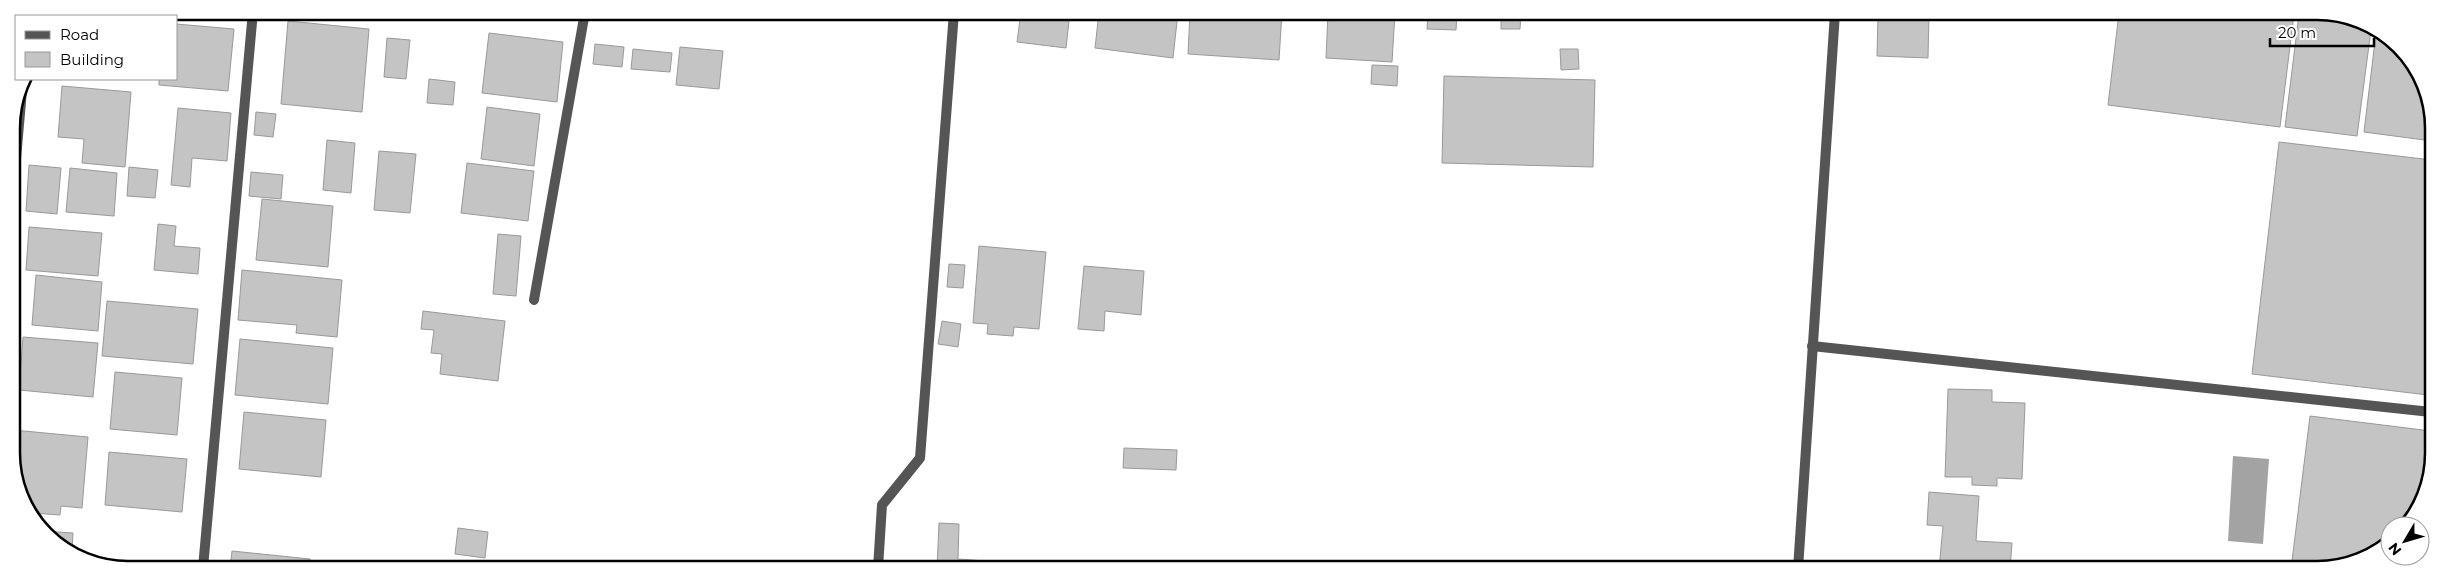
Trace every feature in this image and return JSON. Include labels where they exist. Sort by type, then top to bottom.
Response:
[{"type":"street","points":[[204,561],[252,20]]},
{"type":"street","points":[[534,300],[584,20]]},
{"type":"street","points":[[878,561],[882,505],[920,458],[953,20]]},
{"type":"street","points":[[1799,561],[1835,20]]},
{"type":"street","points":[[1812,346],[2425,411]]},
{"type":"shaded area","points":[[2233,456],[2269,459],[2263,544],[2228,541]]},
{"type":"building","points":[[1020,20],[1069,20],[1066,48],[1017,42]]},
{"type":"building","points":[[1098,20],[1177,20],[1173,58],[1095,48]]},
{"type":"building","points":[[1190,20],[1282,20],[1279,60],[1188,54]]},
{"type":"building","points":[[1328,20],[1395,20],[1392,62],[1326,58]]},
{"type":"building","points":[[1428,20],[1457,20],[1456,30],[1427,29]]},
{"type":"building","points":[[1501,20],[1521,20],[1520,29],[1501,29]]},
{"type":"building","points":[[1878,20],[1929,20],[1928,58],[1877,56]]},
{"type":"building","points":[[2118,20],[2293,20],[2280,127],[2108,105]]},
{"type":"building","points":[[2298,20],[2338,22],[2371,34],[2357,136],[2285,127]]},
{"type":"building","points":[[288,21],[369,29],[362,112],[281,104]]},
{"type":"building","points":[[178,24],[234,29],[228,91],[159,85],[159,80],[178,80]]},
{"type":"building","points":[[489,33],[563,42],[557,102],[482,93]]},
{"type":"building","points":[[2376,37],[2403,62],[2414,80],[2423,107],[2425,140],[2364,132]]},
{"type":"building","points":[[387,38],[410,40],[406,79],[384,77]]},
{"type":"building","points":[[595,44],[624,47],[622,67],[593,64]]},
{"type":"building","points":[[680,47],[723,51],[719,89],[676,85]]},
{"type":"building","points":[[633,49],[672,53],[670,72],[631,69]]},
{"type":"building","points":[[1560,49],[1578,49],[1579,69],[1561,70]]},
{"type":"building","points":[[1372,65],[1398,66],[1397,86],[1371,84]]},
{"type":"building","points":[[1444,76],[1595,80],[1593,167],[1442,163]]},
{"type":"building","points":[[429,79],[455,82],[453,105],[427,103]]},
{"type":"building","points":[[62,86],[131,92],[125,167],[82,163],[84,139],[58,137]]},
{"type":"building","points":[[487,107],[540,114],[534,166],[481,159]]},
{"type":"building","points":[[178,108],[231,113],[227,161],[192,158],[190,187],[171,185]]},
{"type":"building","points":[[256,112],[276,114],[273,137],[254,135]]},
{"type":"building","points":[[327,140],[355,143],[351,193],[323,190]]},
{"type":"building","points":[[2279,142],[2425,159],[2425,395],[2252,374]]},
{"type":"building","points":[[379,151],[416,154],[410,213],[374,210]]},
{"type":"building","points":[[467,163],[534,171],[528,221],[461,213]]},
{"type":"building","points":[[29,165],[61,168],[57,214],[26,211]]},
{"type":"building","points":[[129,167],[158,170],[155,198],[127,196]]},
{"type":"building","points":[[70,168],[117,173],[114,216],[66,212]]},
{"type":"building","points":[[251,172],[283,175],[281,199],[249,196]]},
{"type":"building","points":[[262,199],[333,206],[328,267],[256,260]]},
{"type":"building","points":[[158,224],[176,226],[174,246],[200,248],[198,274],[154,270]]},
{"type":"building","points":[[29,227],[102,233],[98,276],[26,270]]},
{"type":"building","points":[[498,234],[521,236],[516,296],[493,294]]},
{"type":"building","points":[[979,246],[1046,252],[1039,329],[1014,327],[1013,336],[987,334],[988,324],[973,323]]},
{"type":"building","points":[[949,264],[965,265],[963,288],[947,287]]},
{"type":"building","points":[[1084,266],[1144,271],[1141,315],[1105,311],[1104,331],[1078,329]]},
{"type":"building","points":[[242,270],[342,280],[337,337],[296,333],[297,325],[238,320]]},
{"type":"building","points":[[36,275],[102,282],[98,331],[32,325]]},
{"type":"building","points":[[107,301],[198,309],[193,364],[102,356]]},
{"type":"building","points":[[423,311],[505,321],[498,381],[440,374],[442,354],[431,353],[434,330],[421,329]]},
{"type":"building","points":[[942,321],[961,324],[958,347],[938,344]]},
{"type":"building","points":[[23,337],[98,343],[93,397],[20,390]]},
{"type":"building","points":[[240,339],[333,348],[328,404],[235,395]]},
{"type":"building","points":[[115,372],[182,378],[177,435],[110,429]]},
{"type":"building","points":[[1948,389],[1992,390],[1992,402],[2025,403],[2022,479],[1997,478],[1997,486],[1972,485],[1972,477],[1945,477]]},
{"type":"building","points":[[244,412],[326,420],[321,477],[239,469]]},
{"type":"building","points":[[2310,416],[2425,430],[2423,474],[2417,494],[2405,516],[2380,516],[2380,541],[2358,553],[2324,561],[2292,561]]},
{"type":"building","points":[[20,431],[88,437],[82,508],[61,506],[60,515],[38,513],[31,501],[22,474]]},
{"type":"building","points":[[1124,448],[1177,450],[1176,470],[1123,468]]},
{"type":"building","points":[[109,452],[187,459],[182,512],[105,505]]},
{"type":"building","points":[[1929,492],[1979,496],[1976,541],[2012,543],[2011,561],[1940,561],[1943,526],[1927,525]]},
{"type":"building","points":[[939,523],[959,524],[958,559],[986,561],[937,561]]},
{"type":"building","points":[[458,528],[488,532],[485,558],[455,554]]},
{"type":"building","points":[[55,532],[73,533],[72,546]]},
{"type":"building","points":[[232,551],[310,559],[310,561],[231,561]]}]
